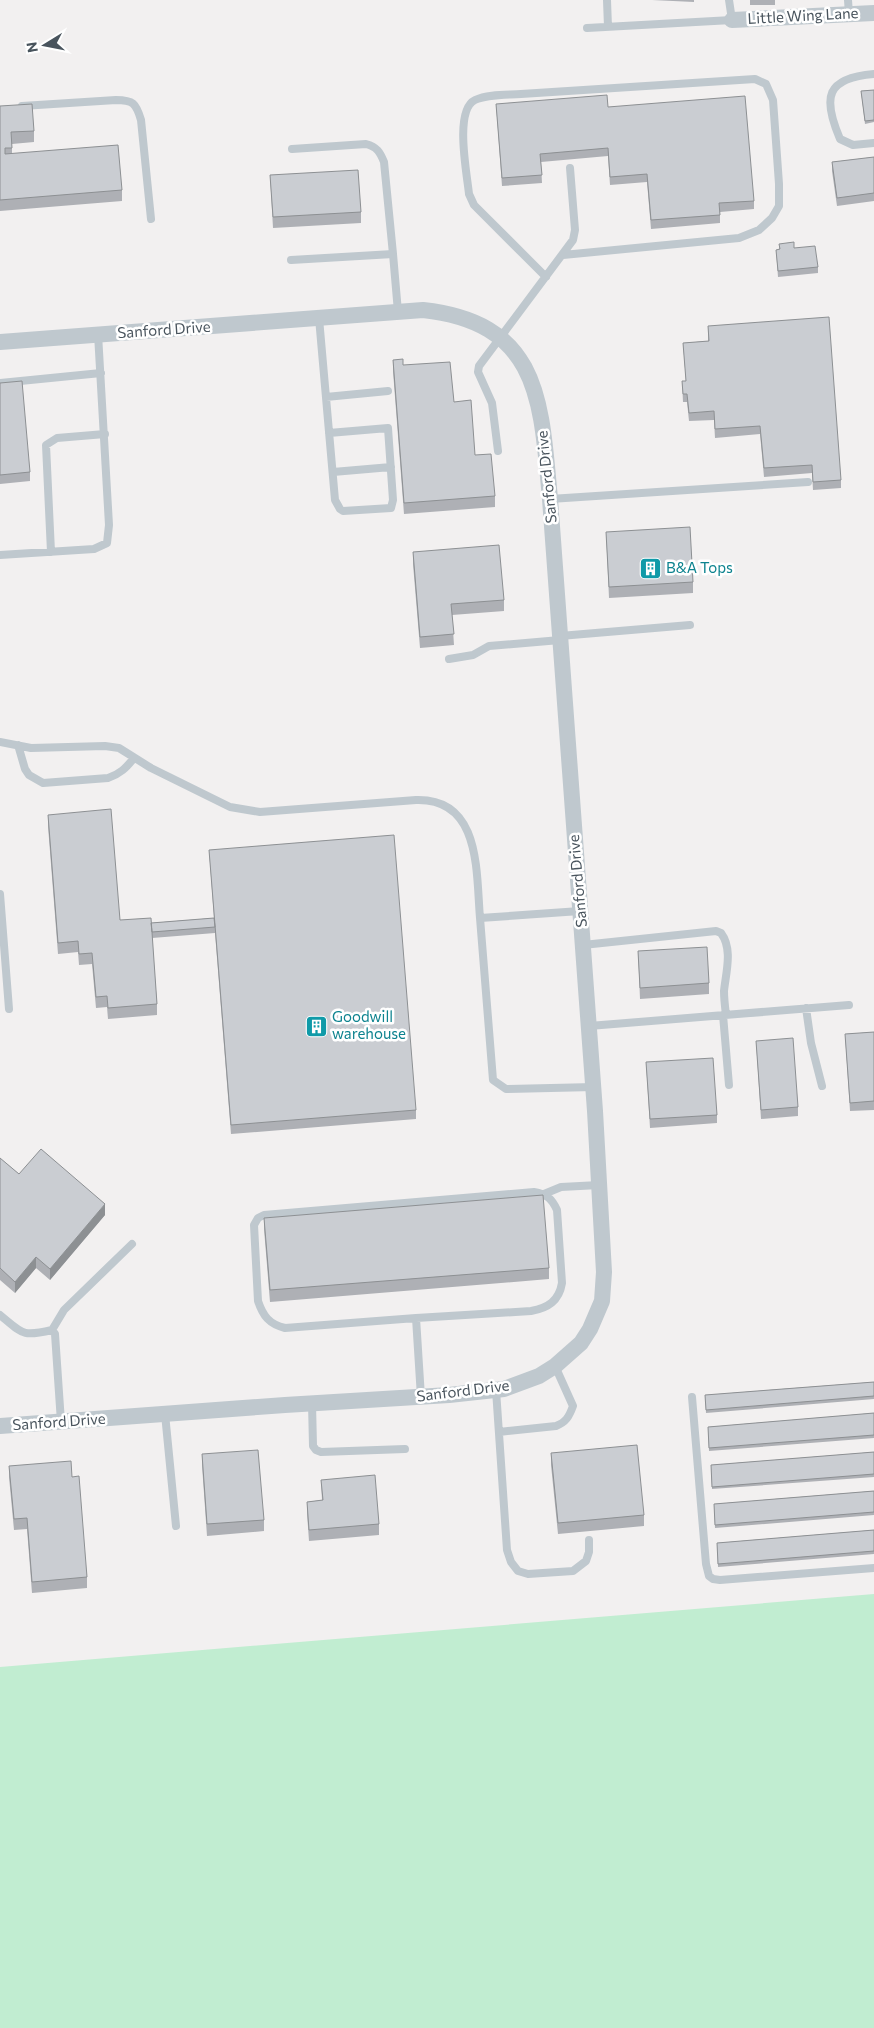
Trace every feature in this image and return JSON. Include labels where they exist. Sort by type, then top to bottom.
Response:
[{"type":"street","name":"Little Wing Lane","points":[[732,20],[849,7],[874,13]]},
{"type":"street","name":"Sanford Drive","points":[[0,342],[423,310],[459,316],[476,323],[500,338],[515,352],[524,364],[538,403],[545,444],[550,499],[594,1087],[604,1272],[602,1301],[590,1329],[581,1343],[555,1366],[539,1376],[504,1389],[421,1397],[312,1403],[0,1426]]},
{"type":"lane","points":[[607,0],[608,27]]},
{"type":"lane","points":[[587,28],[732,20],[729,0]]},
{"type":"lane","points":[[874,74],[851,76],[837,83],[832,93],[830,104],[831,115],[840,139],[853,145],[874,143]]},
{"type":"lane","points":[[546,277],[474,205],[471,199],[462,132],[469,104],[484,98],[521,94],[755,80],[766,84],[774,100],[780,184],[779,206],[772,218],[758,230],[750,235],[729,239],[563,255]]},
{"type":"lane","points":[[10,107],[116,100],[129,100],[133,103],[139,112],[141,120],[151,219]]},
{"type":"lane","points":[[292,149],[366,144],[374,146],[380,153],[384,162],[398,312]]},
{"type":"lane","points":[[498,451],[492,402],[478,372],[478,366],[573,240],[575,230],[570,168]]},
{"type":"lane","points":[[291,260],[393,254]]},
{"type":"lane","points":[[319,318],[329,433],[333,472],[335,500],[343,511],[389,509],[393,505],[393,500],[388,428],[329,433]]},
{"type":"lane","points":[[0,555],[94,549],[107,543],[110,524],[98,334]]},
{"type":"lane","points":[[0,383],[101,373]]},
{"type":"lane","points":[[326,397],[388,391]]},
{"type":"lane","points":[[52,552],[46,445],[57,438],[105,434]]},
{"type":"lane","points":[[333,472],[391,468]]},
{"type":"lane","points":[[550,499],[808,482]]},
{"type":"lane","points":[[449,659],[474,656],[489,646],[690,625]]},
{"type":"lane","points":[[0,742],[31,748],[105,746],[119,748],[211,799],[230,808],[244,810],[260,812],[416,800],[441,802],[453,810],[468,829],[474,856],[492,1080],[506,1089],[594,1087]]},
{"type":"lane","points":[[18,745],[25,769],[30,775],[43,783],[108,778],[117,775],[125,769],[134,758]]},
{"type":"lane","points":[[0,894],[2,945],[9,1009]]},
{"type":"lane","points":[[480,918],[580,911]]},
{"type":"lane","points":[[583,945],[716,931],[721,933],[727,947],[728,970],[724,994],[724,1015],[729,1085]]},
{"type":"lane","points":[[589,1026],[849,1005]]},
{"type":"lane","points":[[806,1008],[811,1043],[822,1086]]},
{"type":"lane","points":[[544,1194],[561,1188],[599,1185]]},
{"type":"lane","points":[[534,1192],[544,1194],[553,1201],[557,1210],[562,1283],[555,1301],[540,1310],[416,1318],[285,1328],[275,1326],[261,1312],[258,1301],[254,1225],[258,1218],[264,1215],[534,1192]]},
{"type":"lane","points":[[0,1315],[25,1334],[31,1335],[52,1330],[64,1310],[132,1244]]},
{"type":"lane","points":[[416,1318],[421,1397]]},
{"type":"lane","points":[[52,1330],[55,1334],[61,1422]]},
{"type":"lane","points":[[499,1432],[556,1426],[563,1423],[569,1416],[572,1406],[555,1366]]},
{"type":"lane","points":[[496,1390],[507,1550],[511,1562],[518,1571],[528,1574],[573,1571],[586,1561],[589,1552],[589,1540]]},
{"type":"lane","points":[[692,1397],[707,1572],[713,1579],[874,1568]]},
{"type":"lane","points":[[312,1403],[314,1446],[316,1450],[321,1452],[405,1449]]},
{"type":"lane","points":[[165,1414],[176,1526]]},
{"type":"green space","points":[[874,1594],[874,2028],[0,2028],[0,1667]]},
{"type":"building","points":[[874,90],[874,120],[865,121],[861,91]]},
{"type":"building","points":[[607,95],[608,107],[745,96],[754,201],[719,203],[720,215],[651,220],[647,174],[610,177],[608,148],[540,154],[542,175],[502,178],[496,104]]},
{"type":"building","points":[[32,104],[34,131],[11,132],[12,148],[5,148],[5,154],[118,145],[122,190],[0,200],[0,106]]},
{"type":"building","points":[[874,157],[874,193],[837,198],[832,162]]},
{"type":"building","points":[[358,170],[361,212],[273,217],[270,175]]},
{"type":"building","points":[[794,242],[794,248],[815,246],[818,267],[778,271],[776,250],[780,249],[779,244]]},
{"type":"building","points":[[829,317],[841,480],[813,482],[812,465],[764,468],[760,426],[715,429],[714,411],[689,413],[687,394],[683,394],[682,381],[686,381],[683,343],[709,341],[708,326]]},
{"type":"building","points":[[403,359],[403,365],[450,362],[454,402],[471,400],[475,455],[491,454],[495,496],[404,503],[393,360]]},
{"type":"building","points":[[22,381],[30,472],[0,475],[0,383]]},
{"type":"building","name":"B&A Tops","points":[[690,527],[693,582],[609,587],[606,532]]},
{"type":"building","points":[[499,545],[504,600],[451,604],[454,634],[420,637],[413,552]]},
{"type":"building","points":[[111,809],[120,920],[151,918],[157,1004],[108,1008],[107,996],[96,997],[92,953],[79,954],[78,941],[58,943],[48,815]]},
{"type":"building","name":"Goodwill warehouse","points":[[394,835],[416,1110],[231,1125],[209,850]]},
{"type":"building","points":[[214,918],[215,927],[152,932],[151,923]]},
{"type":"building","points":[[707,947],[709,983],[640,988],[638,951]]},
{"type":"building","points":[[874,1032],[874,1101],[850,1103],[845,1034]]},
{"type":"building","points":[[793,1038],[798,1107],[761,1110],[756,1041]]},
{"type":"building","points":[[713,1058],[717,1115],[650,1119],[646,1062]]},
{"type":"building","points":[[41,1149],[105,1204],[50,1269],[36,1257],[15,1282],[0,1268],[0,1158],[19,1174]]},
{"type":"building","points":[[543,1195],[549,1268],[270,1290],[264,1218]]},
{"type":"building","points":[[874,1382],[874,1396],[706,1410],[705,1395]]},
{"type":"building","points":[[874,1413],[874,1435],[709,1448],[708,1427]]},
{"type":"building","points":[[637,1445],[644,1515],[558,1523],[551,1453]]},
{"type":"building","points":[[258,1450],[264,1520],[207,1524],[202,1454]]},
{"type":"building","points":[[874,1452],[874,1474],[712,1487],[711,1465]]},
{"type":"building","points":[[71,1461],[72,1477],[79,1476],[87,1577],[32,1582],[27,1518],[14,1519],[9,1466]]},
{"type":"building","points":[[375,1475],[379,1524],[309,1530],[307,1502],[323,1500],[321,1480]]},
{"type":"building","points":[[874,1491],[874,1512],[715,1525],[714,1504]]},
{"type":"building","points":[[874,1530],[874,1551],[718,1564],[717,1543]]},
{"type":"place","name":"B&A Tops","points":[[650,568]]},
{"type":"place","name":"Goodwill warehouse","points":[[316,1026]]}]
